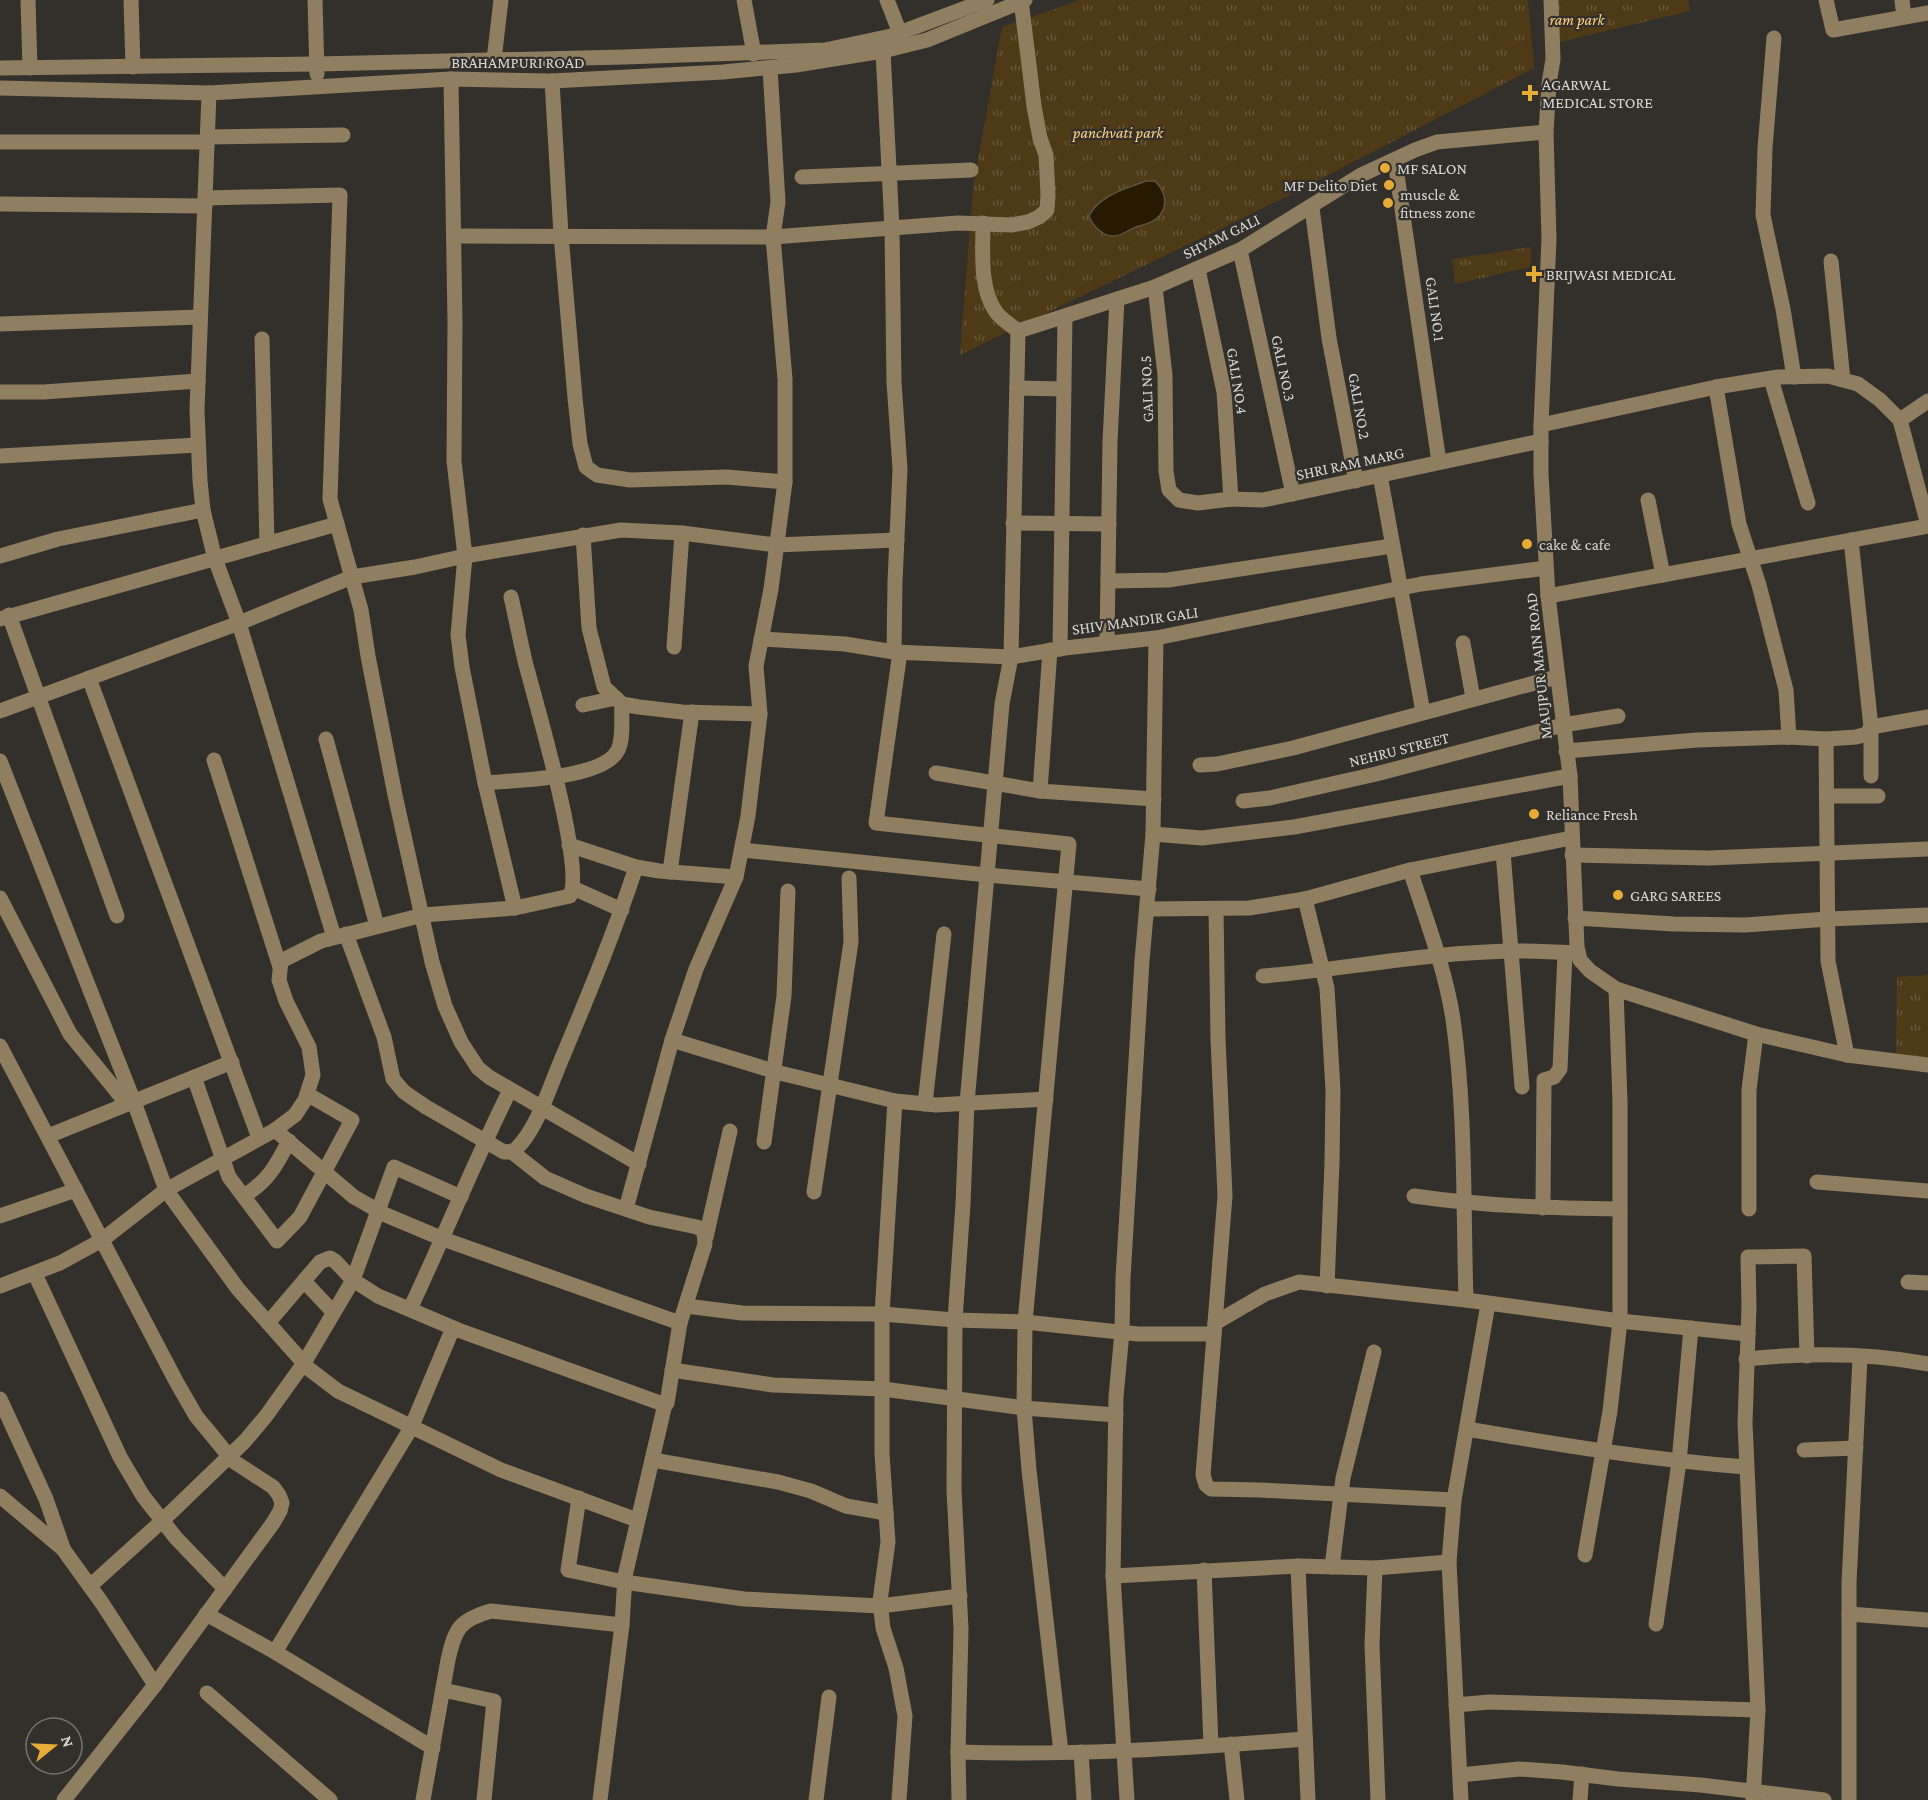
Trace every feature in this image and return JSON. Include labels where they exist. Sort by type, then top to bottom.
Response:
[{"type":"street","points":[[28,0],[30,68]]},
{"type":"street","points":[[131,0],[133,67]]},
{"type":"street","points":[[315,0],[317,64],[315,86]]},
{"type":"street","points":[[494,60],[501,0]]},
{"type":"street","points":[[744,0],[754,54]]},
{"type":"street","points":[[887,0],[900,33]]},
{"type":"street","name":"BRAHAMPURI ROAD","points":[[1,68],[317,64],[754,54],[825,50],[900,33],[949,7],[987,0]]},
{"type":"street","points":[[454,236],[773,237],[958,223],[1011,225],[1039,217],[1047,210],[1046,155],[1034,106],[1022,0]]},
{"type":"street","name":"BRAHAMPURI ROAD","points":[[0,88],[209,93],[451,80],[552,81],[770,68],[883,51],[927,40],[1022,0]]},
{"type":"street","name":"MAUJPUR MAIN ROAD","points":[[1543,1208],[1544,1080],[1554,1077],[1560,1069],[1575,918],[1570,776],[1548,596],[1541,441],[1549,239],[1546,132],[1553,59],[1551,0]]},
{"type":"street","points":[[1826,0],[1833,30],[1928,13]]},
{"type":"street","points":[[1902,0],[1904,17]]},
{"type":"street","points":[[1774,38],[1765,148],[1763,215],[1794,377]]},
{"type":"street","points":[[883,51],[892,228],[894,382],[900,469],[897,540],[897,652],[876,823],[1070,844],[1025,1322],[1024,1408],[1061,1752]]},
{"type":"street","points":[[0,88],[1,68]]},
{"type":"street","points":[[626,1209],[672,1040],[696,969],[736,877],[748,816],[760,714],[756,666],[771,590],[785,482],[785,379],[773,237],[778,184],[770,68]]},
{"type":"street","points":[[451,80],[454,461],[465,556],[458,635],[462,667],[485,783],[515,908]]},
{"type":"street","points":[[552,81],[561,235],[575,398],[580,444],[586,467],[597,475],[630,480],[727,477],[785,482]]},
{"type":"street","points":[[209,93],[198,381],[198,444],[203,510],[215,559],[239,623],[340,935],[384,1037],[393,1079],[404,1092],[504,1152],[512,1152],[517,1148],[531,1129],[541,1108],[622,909],[636,867]]},
{"type":"street","name":"SHYAM GALI","points":[[1018,331],[1155,286],[1240,250],[1312,208],[1361,175],[1415,150],[1437,142],[1546,132]]},
{"type":"street","points":[[0,142],[207,140],[343,135]]},
{"type":"street","name":"GALI NO.1","points":[[1395,160],[1439,462]]},
{"type":"street","points":[[802,177],[971,170]]},
{"type":"street","points":[[0,204],[205,202],[340,195],[330,499],[361,610],[395,795],[432,962],[445,1006],[461,1042],[478,1068],[510,1090],[639,1164]]},
{"type":"street","name":"GALI NO.2","points":[[1312,208],[1329,338],[1356,481]]},
{"type":"street","points":[[959,1800],[961,1629],[954,1490],[953,1360],[967,1103],[1002,704],[1011,657],[1018,331],[997,313],[988,293],[984,271],[983,223]]},
{"type":"street","name":"GALI NO.3","points":[[1240,250],[1293,494]]},
{"type":"street","points":[[1831,261],[1843,380]]},
{"type":"street","name":"GALI NO.4","points":[[1198,269],[1224,392],[1231,499]]},
{"type":"street","name":"GALI NO.5","points":[[1155,286],[1165,375],[1166,471],[1169,490]]},
{"type":"street","points":[[1107,643],[1110,442],[1117,299]]},
{"type":"street","points":[[1040,790],[1055,649],[1062,524],[1065,316]]},
{"type":"street","points":[[0,324],[200,317]]},
{"type":"street","points":[[262,339],[267,544]]},
{"type":"street","points":[[1541,425],[1716,387],[1772,379],[1828,376],[1858,384],[1880,400],[1900,420],[1928,525],[1548,596]]},
{"type":"street","points":[[1772,379],[1808,503]]},
{"type":"street","points":[[0,392],[44,392],[198,381]]},
{"type":"street","points":[[1716,387],[1739,524],[1751,559],[1785,684],[1790,737]]},
{"type":"street","points":[[1017,388],[1064,389]]},
{"type":"street","points":[[1900,420],[1928,401]]},
{"type":"street","name":"SHRI RAM MARG","points":[[1169,490],[1179,500],[1198,503],[1231,499],[1263,500],[1541,441]]},
{"type":"street","points":[[0,456],[198,444]]},
{"type":"street","points":[[1380,475],[1423,712]]},
{"type":"street","points":[[1648,500],[1663,575]]},
{"type":"street","points":[[0,556],[58,539],[203,510]]},
{"type":"street","points":[[1013,523],[1108,524]]},
{"type":"street","points":[[117,916],[38,697],[5,617],[337,524]]},
{"type":"street","points":[[0,711],[239,623],[352,577],[621,530],[682,533],[776,545],[897,540]]},
{"type":"street","points":[[674,647],[682,533]]},
{"type":"street","points":[[485,783],[586,771],[608,762],[617,753],[621,742],[619,701],[604,687],[591,638],[583,536]]},
{"type":"street","points":[[1851,540],[1870,727],[1871,776]]},
{"type":"street","points":[[1107,581],[1168,580],[1392,546]]},
{"type":"street","name":"SHIV MANDIR GALI","points":[[761,639],[846,644],[897,652],[1011,657],[1055,649],[1156,638],[1399,589],[1546,568]]},
{"type":"street","points":[[0,1286],[60,1263],[102,1240],[166,1190],[275,1130],[295,1115],[308,1094],[313,1074],[309,1047],[286,1001],[279,980],[280,961],[321,940],[423,915],[515,908],[570,896],[573,888],[573,867],[569,845],[555,776],[511,597]]},
{"type":"street","points":[[1127,1800],[1113,1576],[1116,1415],[1142,961],[1153,834],[1156,638]]},
{"type":"street","points":[[1463,643],[1473,699]]},
{"type":"street","points":[[1200,765],[1217,764],[1293,748],[1557,676]]},
{"type":"street","points":[[89,678],[260,1138]]},
{"type":"street","points":[[583,705],[619,701],[692,712],[760,714]]},
{"type":"street","points":[[670,872],[692,712]]},
{"type":"street","name":"NEHRU STREET","points":[[1243,801],[1270,798],[1376,774],[1563,725],[1618,716]]},
{"type":"street","points":[[1870,727],[1928,717]]},
{"type":"street","points":[[1566,752],[1696,740],[1790,737],[1826,739],[1862,736],[1867,734],[1870,727]]},
{"type":"street","points":[[326,739],[377,926]]},
{"type":"street","points":[[1826,739],[1828,961],[1847,1055]]},
{"type":"street","points":[[0,760],[130,1103],[166,1190],[238,1289],[304,1363],[338,1391],[501,1470],[637,1520]]},
{"type":"street","points":[[214,760],[280,967]]},
{"type":"street","points":[[936,773],[1040,790],[1154,799]]},
{"type":"street","points":[[1153,834],[1202,838],[1294,827],[1570,776]]},
{"type":"street","points":[[1827,796],[1878,796]]},
{"type":"street","points":[[1148,909],[1249,908],[1305,898],[1410,870],[1571,838]]},
{"type":"street","points":[[569,845],[636,867],[736,877]]},
{"type":"street","points":[[1572,855],[1709,858],[1928,849]]},
{"type":"street","points":[[742,850],[1149,889]]},
{"type":"street","points":[[1503,852],[1513,951],[1522,1087]]},
{"type":"street","points":[[1410,870],[1438,956],[1452,1018],[1461,1107],[1466,1300]]},
{"type":"street","points":[[813,1192],[851,942],[849,878]]},
{"type":"street","points":[[573,888],[622,909]]},
{"type":"street","points":[[764,1142],[784,996],[788,891]]},
{"type":"street","points":[[0,898],[70,1034],[130,1103]]},
{"type":"street","points":[[1305,898],[1327,988],[1333,1090],[1327,1286]]},
{"type":"street","points":[[1216,909],[1218,1039],[1225,1196],[1203,1475],[1206,1485],[1211,1489],[1454,1500]]},
{"type":"street","points":[[1575,918],[1674,924],[1745,925],[1928,915]]},
{"type":"street","points":[[926,1104],[944,934]]},
{"type":"street","points":[[1263,976],[1323,971],[1438,956],[1513,951],[1572,953],[1590,971],[1616,989],[1756,1034],[1847,1055],[1928,1065]]},
{"type":"street","points":[[1585,1555],[1610,1411],[1620,1321],[1620,1101],[1616,989]]},
{"type":"street","points":[[1749,1209],[1749,1090],[1756,1034]]},
{"type":"street","points":[[672,1040],[774,1071],[895,1101],[926,1104],[1046,1099]]},
{"type":"street","points":[[0,1046],[196,1416],[233,1461],[273,1487],[282,1503],[273,1523],[155,1685],[64,1800]]},
{"type":"street","points":[[48,1136],[232,1062]]},
{"type":"street","points":[[194,1077],[230,1177],[277,1241],[300,1217],[352,1120],[308,1094]]},
{"type":"street","points":[[410,1309],[443,1239],[484,1142],[510,1090]]},
{"type":"street","points":[[895,1101],[882,1314],[882,1454],[888,1542],[880,1606],[883,1628],[896,1668],[905,1716],[899,1800]]},
{"type":"street","points":[[275,1130],[354,1197],[379,1211],[443,1239],[680,1323]]},
{"type":"street","points":[[600,1800],[622,1625],[624,1582],[653,1460],[680,1323],[706,1237],[730,1131]]},
{"type":"street","points":[[244,1196],[262,1185],[289,1142]]},
{"type":"street","points":[[512,1152],[544,1178],[586,1196],[626,1209],[701,1228],[706,1237]]},
{"type":"street","points":[[90,1586],[162,1521],[229,1456],[266,1416],[304,1363],[353,1280],[394,1167],[461,1197]]},
{"type":"street","points":[[1817,1182],[1928,1191]]},
{"type":"street","points":[[0,1216],[76,1190]]},
{"type":"street","points":[[1414,1197],[1463,1203],[1543,1208],[1620,1209]]},
{"type":"street","points":[[1753,1796],[1758,1710],[1754,1584],[1746,1467],[1748,1257],[1804,1257],[1807,1356]]},
{"type":"street","points":[[268,1323],[320,1262],[326,1258],[335,1261],[353,1280],[378,1296],[453,1328],[665,1404]]},
{"type":"street","points":[[35,1274],[120,1457],[143,1496],[176,1538],[225,1589]]},
{"type":"street","points":[[304,1281],[333,1312]]},
{"type":"street","points":[[686,1306],[742,1313],[882,1314],[955,1320],[1025,1322],[1122,1332],[1215,1329],[1265,1294],[1299,1282],[1466,1300],[1620,1321],[1748,1334]]},
{"type":"street","points":[[1908,1282],[1928,1283]]},
{"type":"street","points":[[1461,1800],[1449,1563],[1454,1500],[1488,1304]]},
{"type":"street","points":[[275,1652],[411,1428],[453,1328]]},
{"type":"street","points":[[1656,1624],[1679,1462],[1691,1328]]},
{"type":"street","points":[[1332,1567],[1343,1478],[1374,1352]]},
{"type":"street","points":[[1746,1359],[1783,1355],[1885,1358],[1928,1364]]},
{"type":"street","points":[[1849,1800],[1849,1614],[1860,1358]]},
{"type":"street","points":[[672,1370],[772,1385],[883,1389],[1024,1408],[1116,1415]]},
{"type":"street","points":[[0,1399],[46,1499],[63,1549]]},
{"type":"street","points":[[1467,1430],[1602,1452],[1679,1462],[1746,1467]]},
{"type":"street","points":[[1804,1450],[1856,1448]]},
{"type":"street","points":[[653,1460],[778,1482],[811,1491],[846,1506],[886,1513]]},
{"type":"street","points":[[0,1496],[63,1549],[155,1685]]},
{"type":"street","points":[[579,1498],[568,1570],[624,1582],[744,1599],[880,1606],[960,1596]]},
{"type":"street","points":[[1113,1576],[1204,1569],[1298,1566],[1375,1568],[1449,1563]]},
{"type":"street","points":[[1298,1566],[1308,1800]]},
{"type":"street","points":[[1375,1568],[1372,1645],[1378,1800]]},
{"type":"street","points":[[1204,1569],[1211,1745]]},
{"type":"street","points":[[423,1800],[453,1639],[463,1623],[491,1611],[622,1625]]},
{"type":"street","points":[[206,1614],[275,1652],[433,1748]]},
{"type":"street","points":[[1849,1614],[1928,1620]]},
{"type":"street","points":[[443,1690],[494,1701],[484,1800]]},
{"type":"street","points":[[207,1692],[330,1800]]},
{"type":"street","points":[[816,1800],[829,1697]]},
{"type":"street","points":[[1456,1705],[1489,1702],[1758,1710]]},
{"type":"street","points":[[958,1752],[1022,1754],[1123,1751],[1305,1739]]},
{"type":"street","points":[[1231,1744],[1237,1800]]},
{"type":"street","points":[[1081,1752],[1084,1800]]},
{"type":"street","points":[[1460,1775],[1519,1769],[1582,1774],[1753,1796],[1824,1800]]},
{"type":"street","points":[[1580,1800],[1582,1774]]},
{"type":"green space","name":"panchvati park","points":[[1081,0],[1528,0],[1534,68],[1282,199],[960,355],[973,189],[1002,27]]},
{"type":"green space","name":"ram park","points":[[1554,0],[1688,0],[1690,11],[1560,42]]},
{"type":"green space","points":[[1531,247],[1531,267],[1455,284],[1452,259]]},
{"type":"green space","points":[[1928,975],[1928,1063],[1896,1057],[1897,977]]},
{"type":"shaded area","points":[[1146,181],[1155,181],[1165,199],[1164,209],[1157,218],[1117,236],[1106,235],[1095,227],[1089,216],[1099,203]]},
{"type":"place","name":"AGARWAL MEDICAL STORE","points":[[1530,93]]},
{"type":"place","name":"MF SALON","points":[[1385,168]]},
{"type":"place","name":"MF Delito Diet","points":[[1389,185]]},
{"type":"place","name":"muscle & fitness zone","points":[[1388,203]]},
{"type":"place","name":"BRIJWASI MEDICAL","points":[[1534,274]]},
{"type":"place","name":"cake & cafe","points":[[1527,544]]},
{"type":"place","name":"Reliance Fresh","points":[[1534,814]]},
{"type":"place","name":"GARG SAREES","points":[[1618,895]]}]
